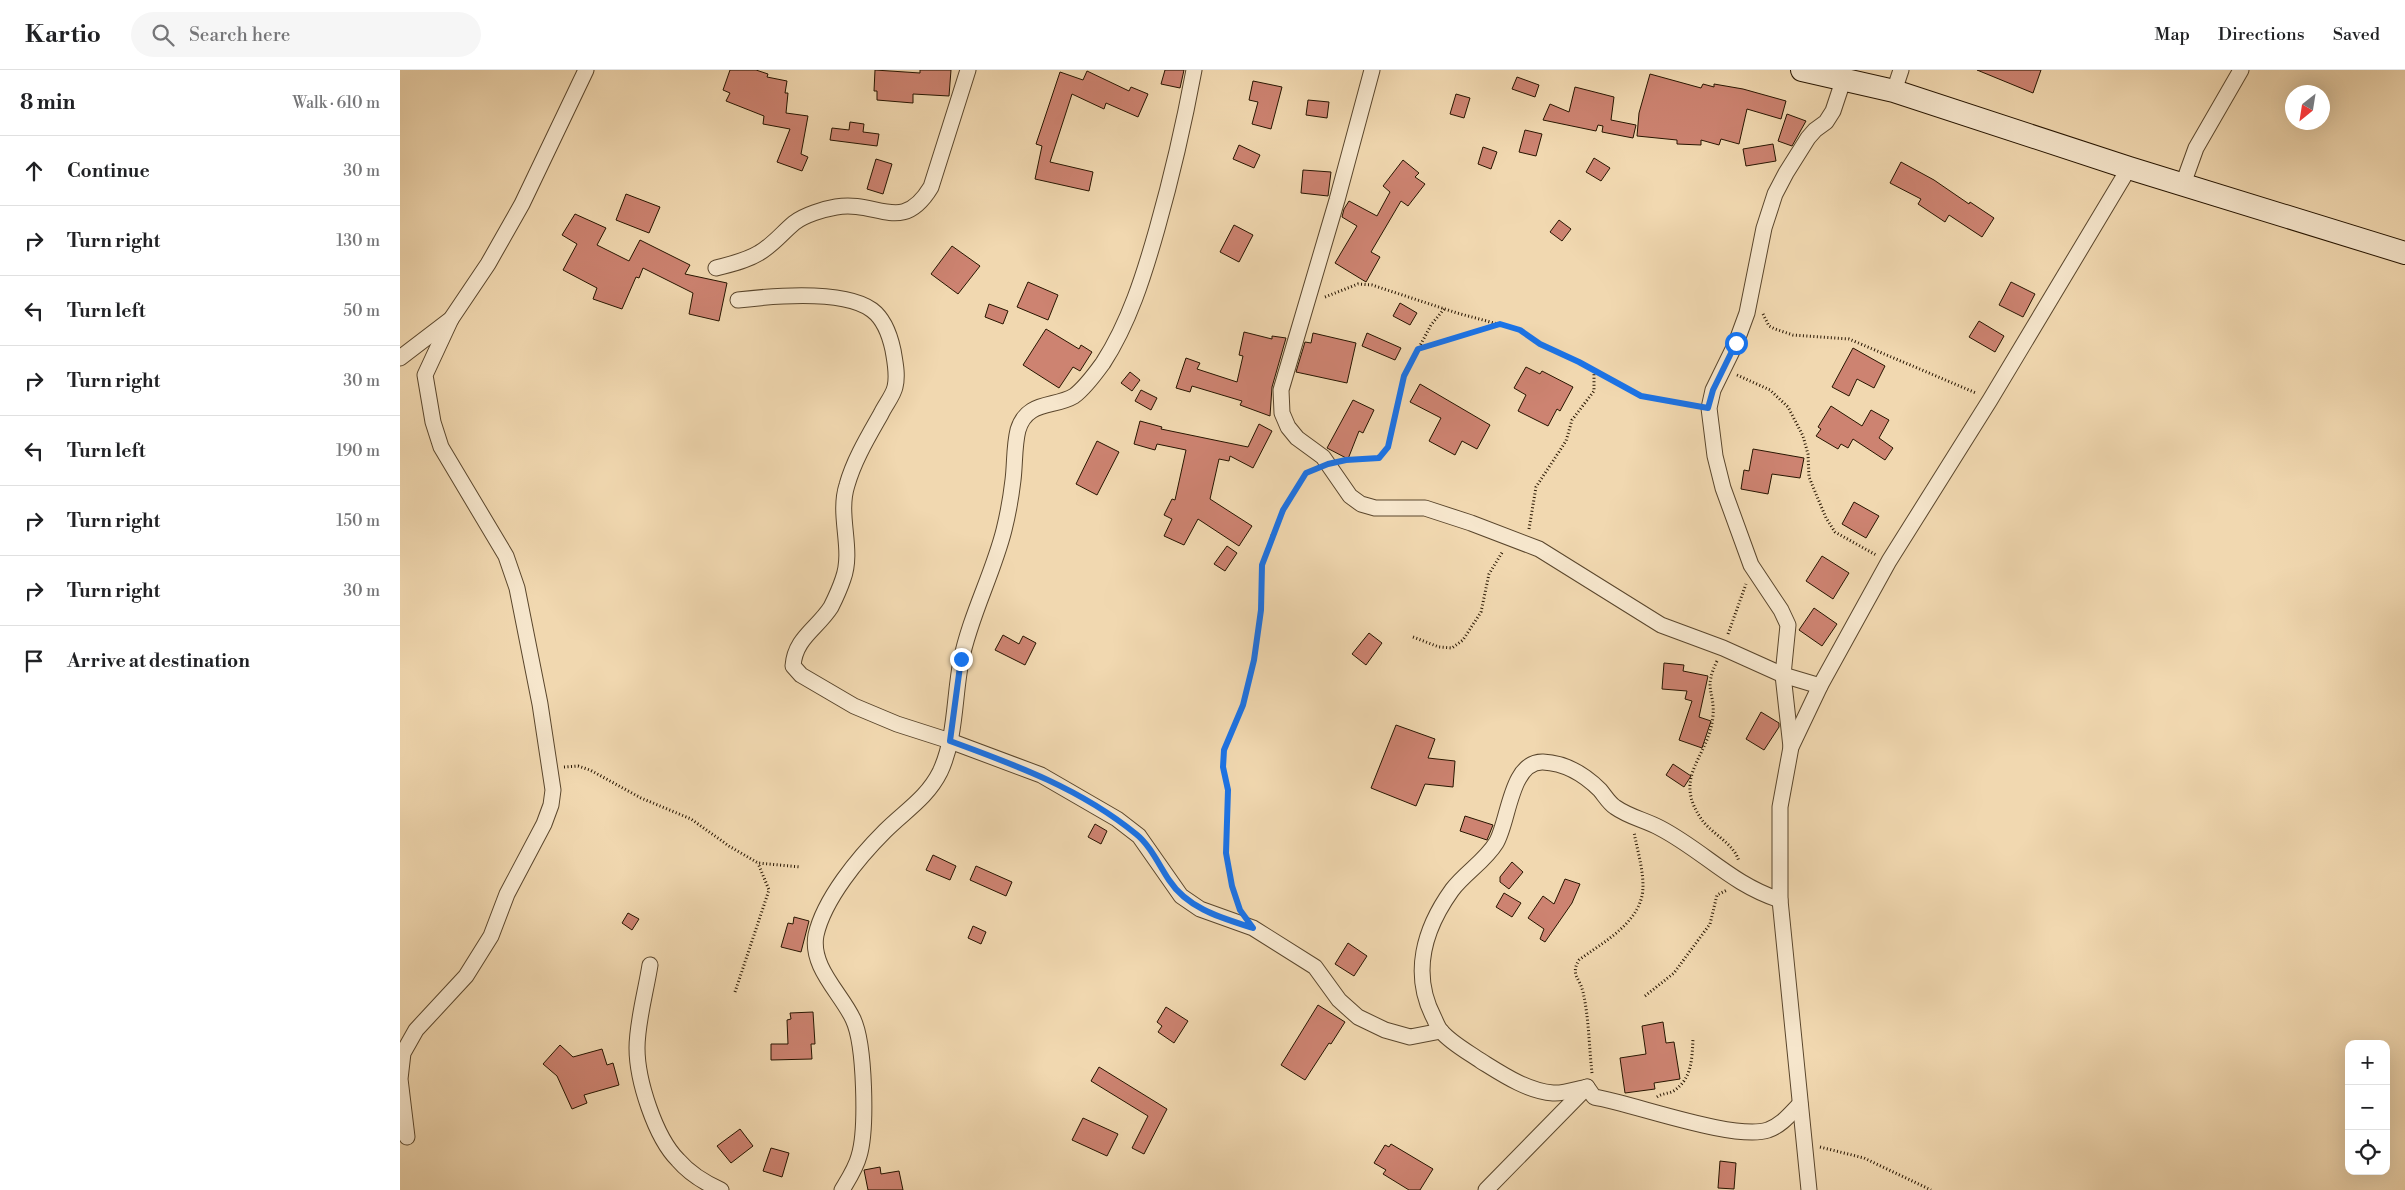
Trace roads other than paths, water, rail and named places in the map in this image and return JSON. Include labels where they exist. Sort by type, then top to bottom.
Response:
[{"type":"main road","points":[[1802,70],[1844,78],[1894,91],[2129,168],[2405,253]]},
{"type":"street","points":[[407,1137],[400,1079],[402,1053],[416,1030],[466,976],[491,936],[507,894],[544,824],[552,804],[553,790],[552,771],[517,588],[506,556],[441,447],[433,422],[425,375],[451,319],[488,264],[522,204],[586,70]]},
{"type":"street","points":[[716,268],[742,262],[759,253],[795,222],[823,210],[837,207],[852,207],[899,214],[915,208],[922,202],[931,186],[968,70]]},
{"type":"street","points":[[842,1190],[859,1156],[863,1130],[861,1051],[854,1021],[816,955],[816,936],[826,911],[853,866],[885,830],[920,800],[933,786],[944,764],[950,741],[961,659],[970,628],[996,560],[1005,525],[1013,484],[1019,427],[1028,415],[1039,406],[1072,397],[1086,384],[1104,362],[1141,281],[1179,150],[1194,70]]},
{"type":"street","points":[[1372,70],[1337,200],[1281,390],[1282,413],[1288,427],[1297,438],[1315,449],[1350,496],[1362,504],[1375,508],[1425,508],[1539,549],[1661,625],[1723,648],[1783,675],[1820,686]]},
{"type":"street","points":[[1894,91],[1901,70]]},
{"type":"street","points":[[2183,184],[2196,148],[2241,70]]},
{"type":"street","points":[[1791,747],[1783,675],[1788,625],[1781,610],[1751,566],[1723,488],[1715,456],[1708,408],[1713,390],[1736,343],[1750,298],[1764,228],[1775,194],[1808,138],[1826,122],[1833,111],[1844,78]]},
{"type":"street","points":[[1809,1190],[1780,900],[1780,807],[1783,780],[1791,747],[1820,686],[1888,561],[1990,400],[2129,168]]},
{"type":"street","points":[[738,300],[785,294],[857,303],[872,310],[884,324],[892,345],[896,369],[895,388],[854,465],[846,488],[844,516],[848,554],[844,578],[830,608],[803,637],[794,653],[793,666],[801,675],[854,706],[897,724],[950,741],[1041,775],[1117,819],[1139,836],[1181,896],[1200,909],[1253,928],[1315,967],[1339,1000],[1358,1017],[1385,1030],[1410,1037],[1441,1031]]},
{"type":"street","points":[[400,358],[451,319]]},
{"type":"street","points":[[1780,900],[1742,885],[1659,828],[1630,817],[1613,806],[1582,775],[1562,765],[1541,762],[1524,770],[1515,785],[1497,842],[1454,888],[1440,908],[1430,930],[1422,962],[1422,980],[1425,1000],[1441,1031],[1463,1049],[1504,1076],[1534,1088],[1554,1093],[1591,1092],[1642,1108],[1726,1130],[1750,1133],[1766,1130],[1780,1124],[1800,1104]]},
{"type":"street","points":[[650,965],[637,1047],[640,1084],[659,1131],[676,1159],[697,1178],[721,1190]]},
{"type":"street","points":[[1486,1190],[1591,1092]]}]
